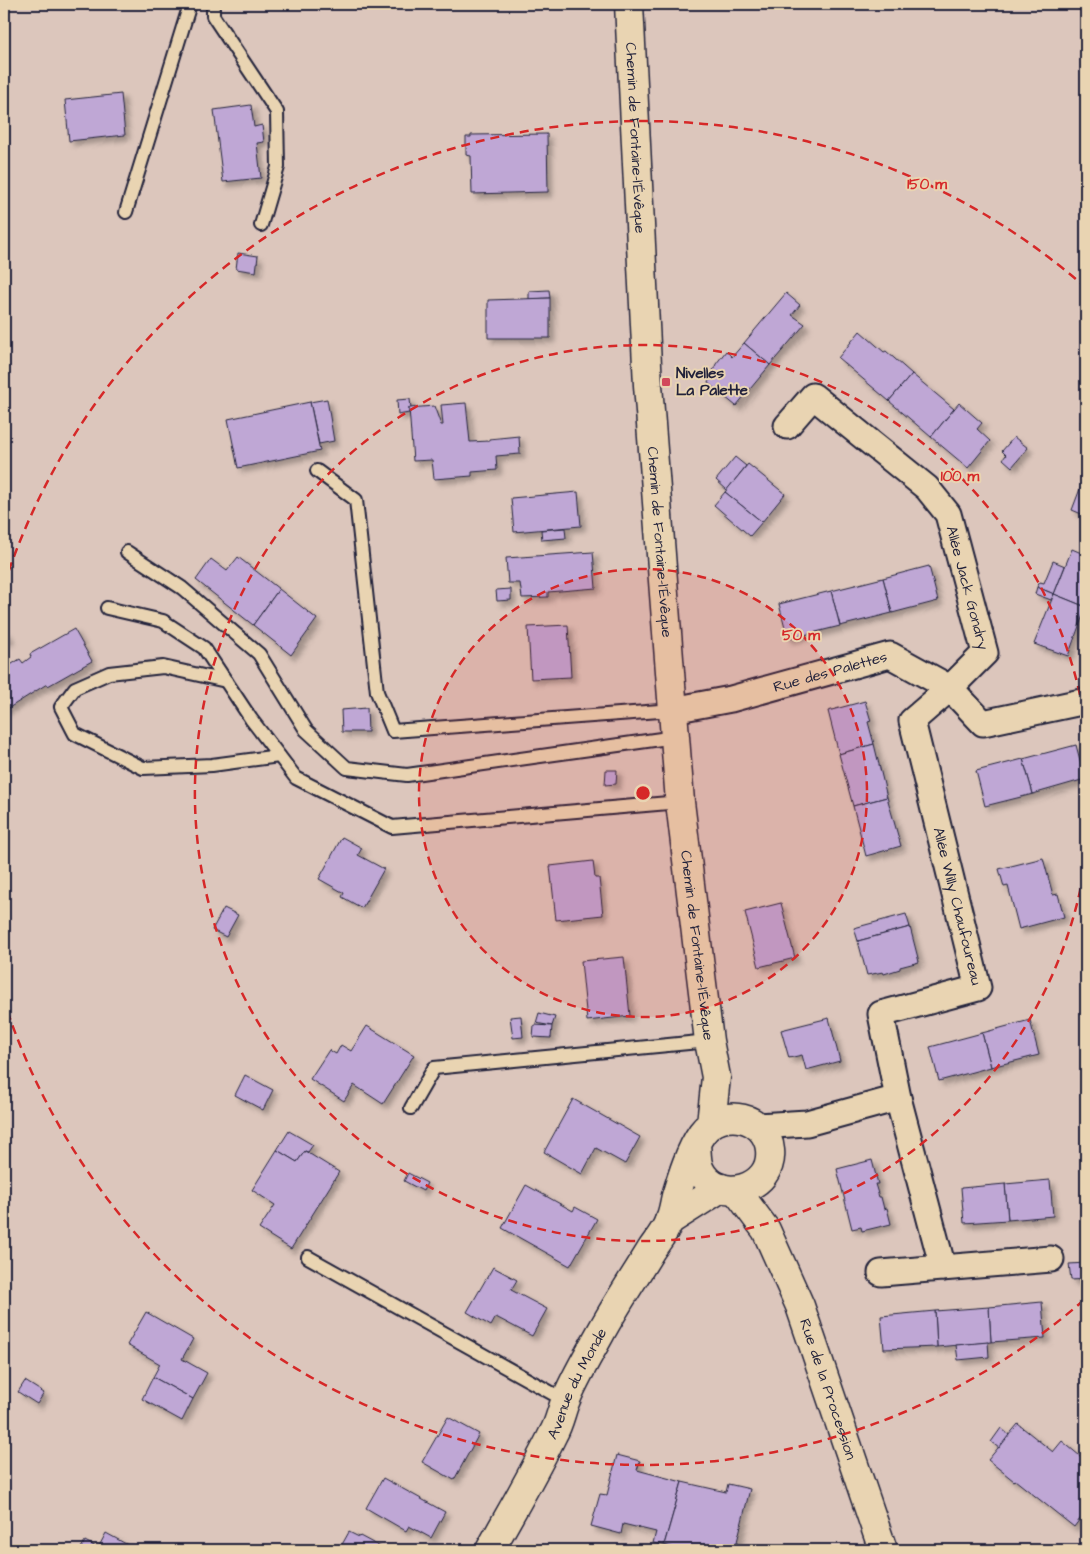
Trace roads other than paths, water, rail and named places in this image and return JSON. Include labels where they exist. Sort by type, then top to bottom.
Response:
[{"type":"street","name":"Chemin de Fontaine-l'Évêque","points":[[629,4],[648,385],[680,802],[709,1041],[716,1077],[704,1134]]},
{"type":"street","name":"Allée Jack Gondry","points":[[787,426],[813,396],[927,488],[948,514],[985,653],[950,688]]},
{"type":"street","name":"Rue des Palettes","points":[[673,710],[730,699],[890,655],[950,688],[984,723],[1086,701]]},
{"type":"street","name":"Allée Willy Chaufoureau","points":[[943,1268],[898,1098],[881,1014],[978,988],[912,720],[950,688]]},
{"type":"street","name":"Chemin de Fontaine-l'Évêque","points":[[716,1077],[753,1123]]},
{"type":"street","points":[[753,1123],[767,1137],[770,1151],[769,1165],[762,1178],[750,1187],[728,1189],[708,1181],[700,1170],[697,1159],[704,1134],[729,1117],[753,1123],[807,1123],[898,1098]]},
{"type":"street","points":[[770,1151],[807,1123]]},
{"type":"street","name":"Avenue du Monde","points":[[490,1550],[554,1432],[566,1400],[600,1333],[669,1221],[682,1175],[704,1134]]},
{"type":"street","name":"Rue de la Procession","points":[[762,1178],[766,1230]]},
{"type":"street","name":"Avenue du Monde","points":[[669,1221],[728,1189]]},
{"type":"street","name":"Rue de la Procession","points":[[728,1189],[766,1230],[800,1306],[883,1550]]},
{"type":"street","points":[[881,1273],[1051,1259]]},
{"type":"lane","points":[[126,212],[190,4]]},
{"type":"lane","points":[[212,4],[213,16],[277,112],[278,167],[261,225]]},
{"type":"lane","points":[[317,471],[356,500],[377,692],[393,731],[673,710]]},
{"type":"lane","points":[[127,552],[182,588],[260,654],[306,730],[347,768],[407,776],[675,738]]},
{"type":"lane","points":[[107,608],[163,622],[204,648],[251,719],[296,778],[392,827],[680,802]]},
{"type":"lane","points":[[226,681],[163,667],[109,673],[75,688],[61,707],[75,734],[143,768],[212,765],[280,756]]},
{"type":"lane","points":[[411,1108],[434,1068],[709,1041]]},
{"type":"lane","points":[[308,1257],[566,1400]]},
{"type":"place","name":"Nivelles La Palette","points":[[666,382]]}]
